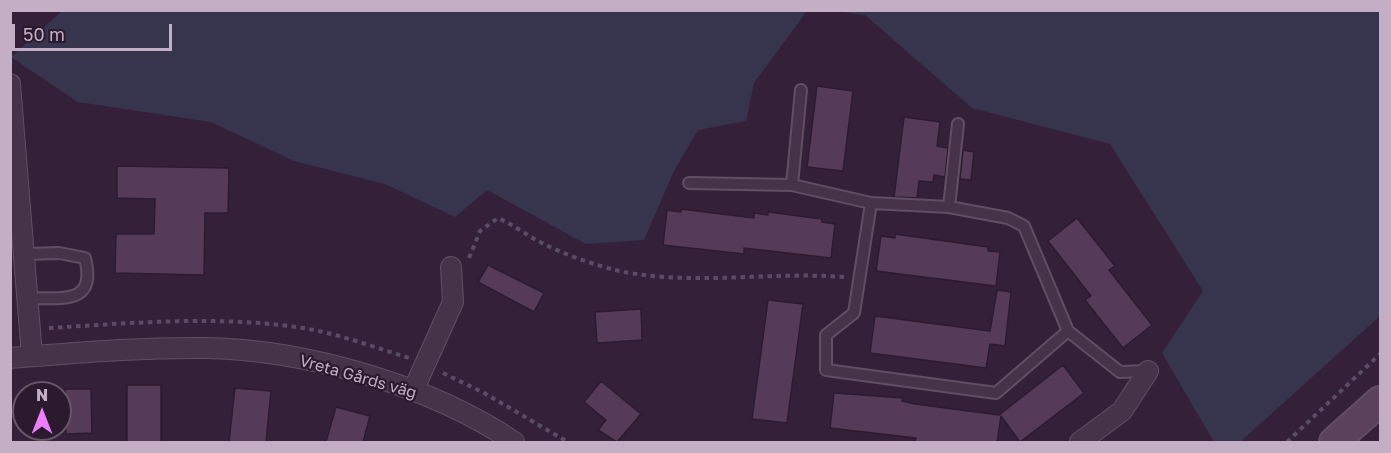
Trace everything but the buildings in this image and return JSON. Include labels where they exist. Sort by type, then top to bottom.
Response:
[{"type":"main road","points":[[1334,442],[1380,401]]},
{"type":"street","points":[[10,84],[17,220],[26,254],[33,356]]},
{"type":"street","points":[[413,391],[453,302],[451,267]]},
{"type":"street","name":"Vreta Gårds väg","points":[[10,358],[161,348],[250,351],[320,363],[413,391],[495,429],[514,442]]},
{"type":"street","points":[[1080,442],[1122,411],[1148,371]]},
{"type":"lane","points":[[792,185],[801,90]]},
{"type":"lane","points":[[949,207],[958,124]]},
{"type":"lane","points":[[689,183],[792,185],[871,203],[949,207],[1008,218],[1024,226],[1068,331],[1120,372],[1148,371]]},
{"type":"lane","points":[[871,203],[854,313],[825,335],[826,370],[996,393],[1068,331]]},
{"type":"lane","points":[[26,254],[59,253],[85,258],[89,273],[89,283],[81,293],[63,298],[29,298]]},
{"type":"path","points":[[451,267],[465,268],[480,231],[498,218],[515,225],[541,243],[613,269],[654,277],[813,275],[859,278]]},
{"type":"path","points":[[1287,442],[1380,354]]},
{"type":"shaded area","points":[[63,10],[807,11],[754,83],[746,121],[698,130],[674,171],[644,240],[586,244],[487,190],[455,217],[385,184],[294,161],[211,122],[78,102],[11,57]]},
{"type":"shaded area","points":[[834,11],[1380,11],[1380,316],[1240,442],[1214,442],[1162,353],[1203,291],[1110,144],[972,108],[865,15]]}]
